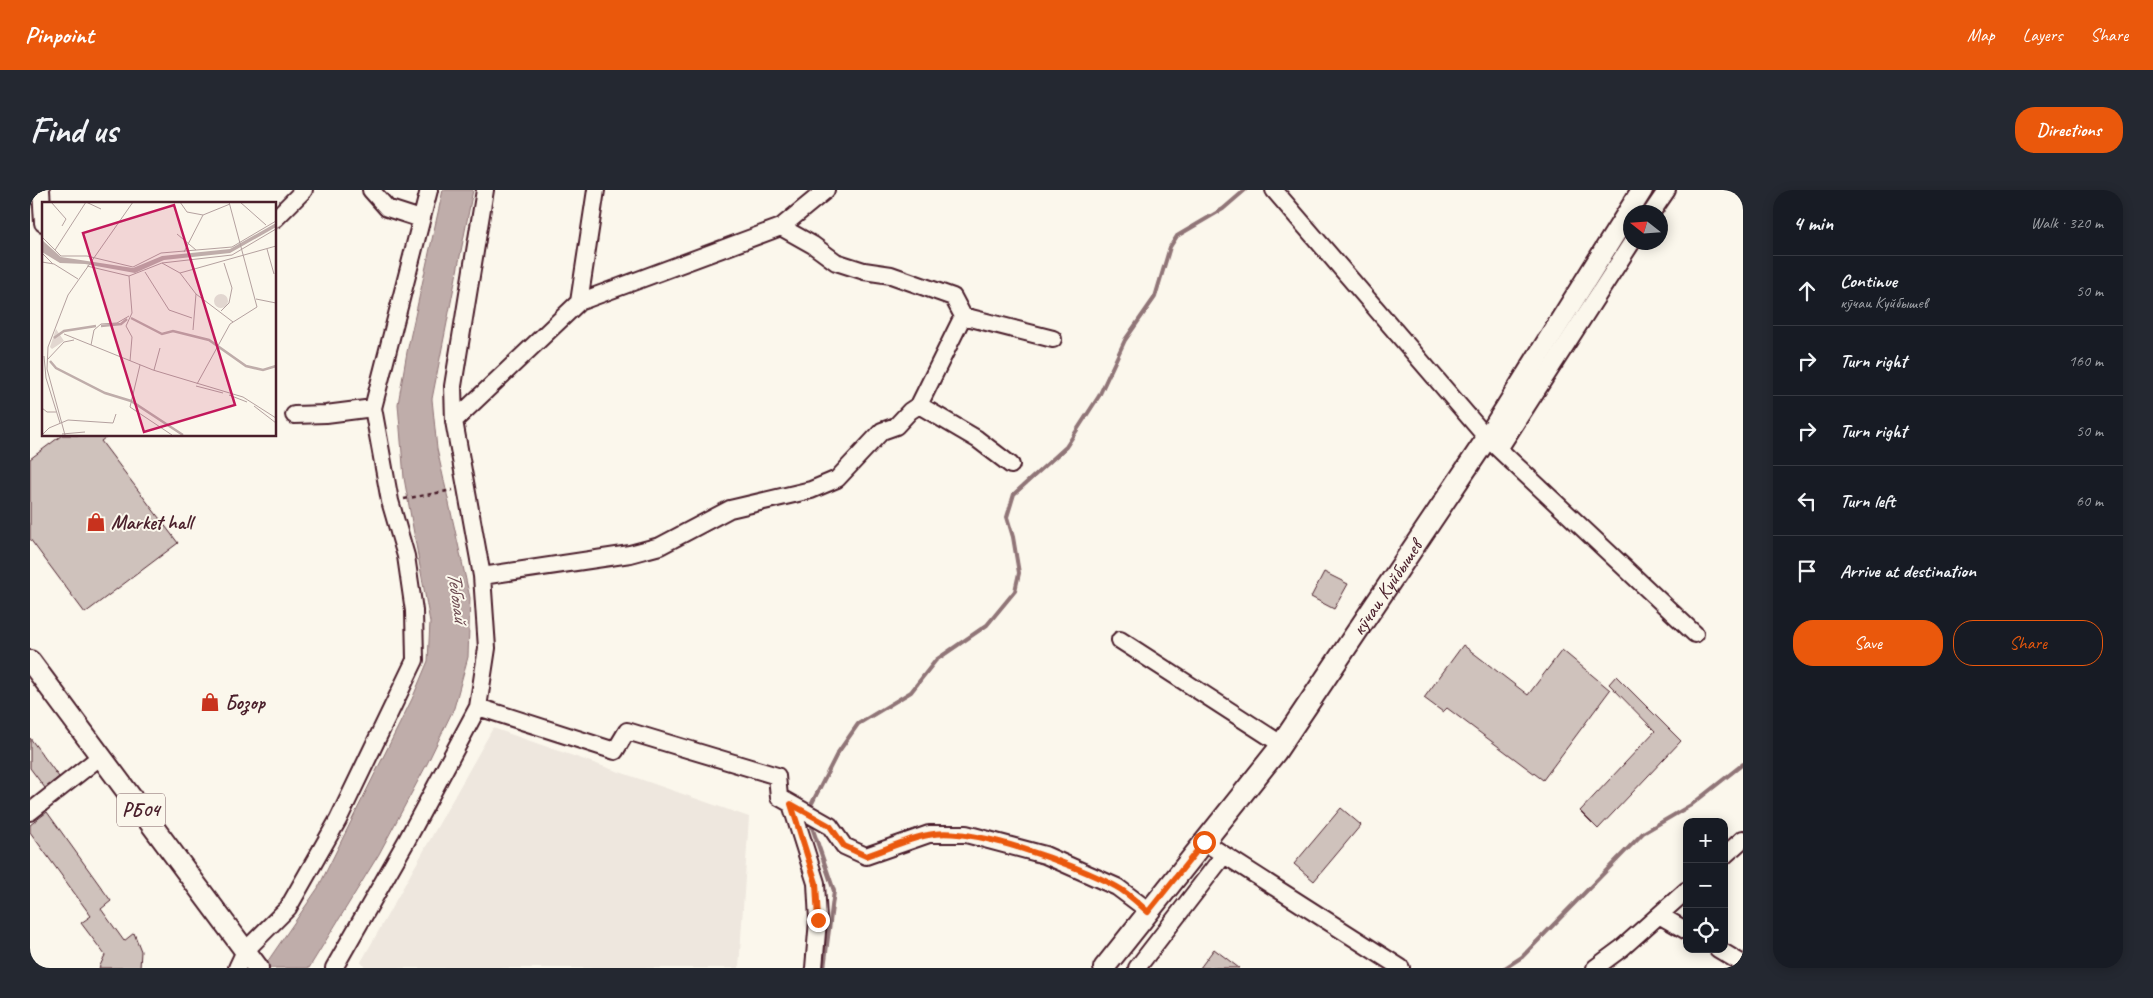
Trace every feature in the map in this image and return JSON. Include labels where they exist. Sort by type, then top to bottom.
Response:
[{"type":"main road","name":"кӯчаи Куйбышев","points":[[1104,968],[1281,744],[1493,444],[1642,190]]},
{"type":"main road","name":"РБ04","points":[[30,661],[101,756],[248,962]]},
{"type":"street","points":[[41,190],[42,207]]},
{"type":"street","points":[[276,218],[304,190]]},
{"type":"street","points":[[371,190],[387,208],[422,219]]},
{"type":"street","points":[[248,962],[288,908],[338,820],[415,660],[414,611],[406,556],[390,502],[373,408],[429,190]]},
{"type":"street","points":[[334,968],[407,840],[478,707],[487,648],[482,576],[454,421],[453,386],[485,190]]},
{"type":"street","points":[[579,302],[596,190]]},
{"type":"street","points":[[454,421],[579,302],[782,227],[826,190]]},
{"type":"street","points":[[1274,190],[1493,444],[1695,634]]},
{"type":"street","points":[[1657,205],[1667,190]]},
{"type":"street","points":[[782,227],[814,245],[836,262],[864,271],[891,275],[952,297],[963,316],[1053,340]]},
{"type":"street","points":[[1493,444],[1626,250]]},
{"type":"street","points":[[482,576],[630,554],[660,546],[730,509],[811,490],[837,479],[882,431],[896,426],[910,411],[919,405],[963,316]]},
{"type":"street","points":[[919,405],[977,439],[1011,465]]},
{"type":"street","points":[[294,414],[326,414],[373,408]]},
{"type":"street","points":[[1120,640],[1281,744]]},
{"type":"street","points":[[478,707],[615,751],[627,731],[777,776],[779,797],[830,826],[844,846],[866,856],[930,834],[966,834],[1045,855],[1117,887],[1148,912]]},
{"type":"street","points":[[30,812],[101,756]]},
{"type":"street","points":[[803,811],[816,883],[818,920],[814,968]]},
{"type":"street","points":[[1728,852],[1743,839]]},
{"type":"street","points":[[1204,842],[1401,968]]},
{"type":"street","points":[[1137,968],[1224,855]]},
{"type":"street","points":[[1595,968],[1622,948],[1683,894]]},
{"type":"street","points":[[1659,915],[1683,929]]},
{"type":"street","points":[[1725,953],[1743,964]]},
{"type":"path","points":[[400,500],[457,489]]},
{"type":"shaded area","points":[[493,728],[749,817],[739,968],[365,968],[361,962]]},
{"type":"water","name":"Теболай","points":[[443,190],[473,190],[432,399],[437,449],[470,598],[468,657],[454,708],[427,764],[379,854],[309,968],[263,968],[318,888],[412,699],[428,661],[430,622],[404,478],[398,404],[407,352]]},
{"type":"building","name":"Market hall","points":[[61,436],[108,436],[101,441],[178,543],[85,613],[30,539],[30,459]]},
{"type":"building","points":[[1324,572],[1348,584],[1334,609],[1311,597]]},
{"type":"building","points":[[1463,645],[1528,695],[1562,650],[1610,690],[1543,780],[1447,708],[1443,712],[1424,698]]},
{"type":"building","points":[[1616,676],[1681,741],[1598,829],[1580,811],[1655,731],[1609,684]]},
{"type":"building","points":[[30,738],[59,777],[45,788],[30,768]]},
{"type":"building","points":[[1341,808],[1361,825],[1314,881],[1294,864]]},
{"type":"building","points":[[47,812],[111,901],[101,909],[124,941],[134,933],[141,951],[140,968],[99,968],[105,955],[81,923],[91,916],[30,832],[30,825]]},
{"type":"building","points":[[1214,949],[1239,968],[1200,968]]},
{"type":"waterway","points":[[809,809],[837,754],[858,724],[911,692],[936,660],[987,625],[1015,591],[1019,573],[1013,537],[1007,517],[1014,494],[1066,447],[1099,396],[1125,340],[1155,297],[1170,247],[1177,236],[1223,209],[1245,190]]},
{"type":"waterway","points":[[1505,968],[1522,957],[1643,833],[1691,805],[1743,764]]},
{"type":"waterway","points":[[810,821],[834,891],[824,968]]},
{"type":"place","name":"Market hall","points":[[96,522]]},
{"type":"place","name":"Бозор","points":[[210,702]]},
{"type":"route","points":[[818,920],[816,883],[791,804],[830,826],[844,846],[866,856],[930,834],[966,834],[1045,855],[1090,874],[1117,887],[1148,912],[1204,842]]}]
